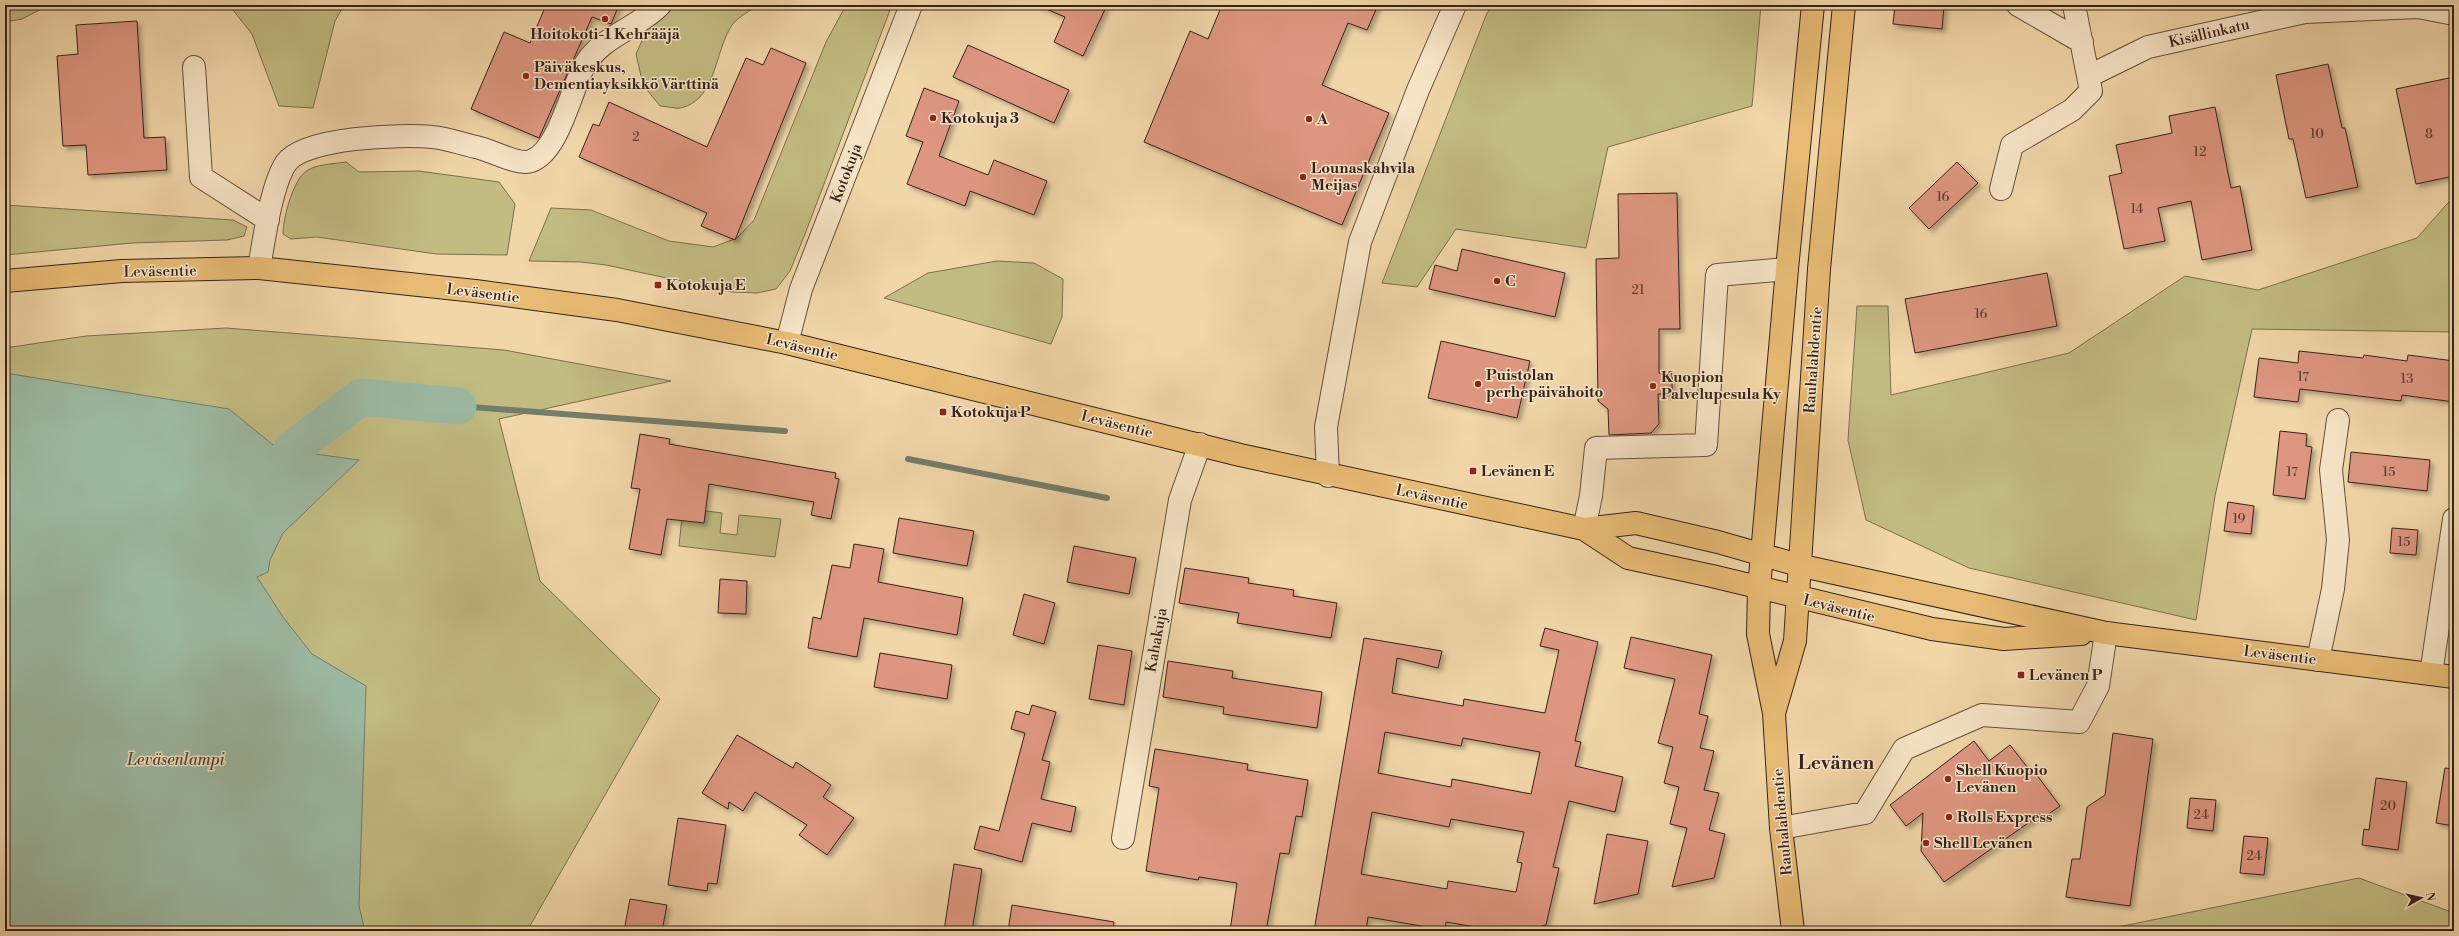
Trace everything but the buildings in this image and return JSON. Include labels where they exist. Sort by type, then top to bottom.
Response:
[{"type":"main road","name":"Rauhalahdentie","points":[[1793,931],[1781,828],[1774,713],[1758,634],[1761,554],[1813,5]]},
{"type":"main road","name":"Rauhalahdentie","points":[[1774,713],[1794,641],[1819,268],[1844,5]]},
{"type":"main road","name":"Leväsentie","points":[[5,280],[122,271],[259,268],[475,291],[617,310],[787,343],[1328,476],[1584,529],[1636,523],[1761,554],[1798,565],[2106,633],[2454,677]]},
{"type":"main road","name":"Leväsentie","points":[[1584,529],[1628,558],[1932,630],[2004,639],[2106,633]]},
{"type":"street","points":[[259,268],[268,220],[279,177],[287,162],[299,153],[322,144],[376,137],[432,137],[485,148],[522,162],[532,161],[543,153],[558,132],[584,68],[592,55],[609,39],[660,5]]},
{"type":"street","name":"Kotokuja","points":[[787,343],[801,289],[911,5]]},
{"type":"street","points":[[1328,476],[1326,427],[1360,242],[1418,90],[1455,5]]},
{"type":"street","points":[[2018,5],[2082,42]]},
{"type":"street","points":[[2001,189],[2012,145],[2072,110],[2091,91],[2074,5]]},
{"type":"street","name":"Kisällinkatu","points":[[2089,76],[2148,47],[2305,12],[2418,7],[2454,14]]},
{"type":"street","points":[[194,66],[201,177],[268,220]]},
{"type":"street","points":[[1584,529],[1591,496],[1596,448],[1706,445],[1717,275],[1787,269]]},
{"type":"street","points":[[2318,660],[2333,589],[2338,540],[2331,470],[2338,420]]},
{"type":"street","name":"Kahakuja","points":[[1123,838],[1180,500],[1200,444]]},
{"type":"street","points":[[2431,674],[2454,519]]},
{"type":"street","points":[[1781,828],[1865,813],[1904,749],[1982,715],[2079,722],[2098,686],[2106,633]]},
{"type":"shaded area","points":[[5,5],[49,5],[22,19],[5,22]]},
{"type":"shaded area","points":[[229,5],[344,5],[335,21],[313,108],[279,106],[252,34]]},
{"type":"shaded area","points":[[674,5],[759,5],[741,16],[732,25],[726,36],[708,85],[702,95],[693,103],[681,108],[660,106],[643,85],[636,54],[650,23]]},
{"type":"shaded area","points":[[849,5],[892,5],[790,271],[776,289],[757,293],[732,292],[606,265],[581,262],[529,261],[551,208],[591,210],[669,241],[713,247],[737,238],[754,220],[826,42],[845,7]]},
{"type":"shaded area","points":[[1493,5],[1761,5],[1752,106],[1608,147],[1586,248],[1456,229],[1417,287],[1382,283],[1487,13]]},
{"type":"shaded area","points":[[346,162],[359,172],[419,171],[499,182],[515,204],[507,255],[436,254],[317,237],[291,239],[283,234],[283,228],[292,193],[304,173],[318,166]]},
{"type":"shaded area","points":[[2454,196],[2454,332],[2252,329],[2215,496],[2196,620],[1969,568],[1866,520],[1848,440],[1857,306],[1888,306],[1891,395],[2069,353],[2185,276],[2258,290],[2417,238]]},
{"type":"shaded area","points":[[5,205],[233,220],[247,227],[244,236],[227,240],[132,243],[5,255]]},
{"type":"shaded area","points":[[997,261],[1034,263],[1063,279],[1062,317],[1051,344],[884,298],[928,273]]},
{"type":"shaded area","points":[[226,328],[504,350],[671,381],[499,419],[540,581],[660,699],[527,931],[293,931],[5,463],[5,348],[86,336]]},
{"type":"shaded area","points":[[683,508],[722,513],[720,533],[737,535],[739,515],[781,519],[775,557],[679,546]]},
{"type":"shaded area","points":[[2359,878],[2454,913],[2454,931],[2098,931]]},
{"type":"water","name":"Leväsenlampi","points":[[5,373],[229,409],[278,449],[359,460],[283,533],[270,560],[268,572],[257,577],[283,617],[312,654],[366,686],[359,906],[365,931],[5,931]]},
{"type":"waterway","points":[[291,450],[361,397],[458,406]]},
{"type":"waterway","points":[[458,406],[785,431]]},
{"type":"waterway","points":[[908,459],[1107,498]]},
{"type":"place","name":"Hoitokoti-1 Kehrääjä","points":[[605,19]]},
{"type":"place","name":"Päiväkeskus, Dementiayksikkö Värttinä","points":[[526,76]]},
{"type":"place","name":"Kotokuja 3","points":[[933,118]]},
{"type":"place","name":"A","points":[[1309,119]]},
{"type":"place","name":"Lounaskahvila Meijas","points":[[1303,177]]},
{"type":"place","name":"C","points":[[1497,281]]},
{"type":"place","name":"Kotokuja E","points":[[658,285]]},
{"type":"place","name":"Puistolan perhepäivähoito","points":[[1478,384]]},
{"type":"place","name":"Kuopion Palvelupesula Ky","points":[[1653,386]]},
{"type":"place","name":"Kotokuja P","points":[[943,412]]},
{"type":"place","name":"Levänen E","points":[[1473,471]]},
{"type":"place","name":"Levänen P","points":[[2021,675]]},
{"type":"place","name":"Shell Kuopio Levänen","points":[[1948,779]]},
{"type":"place","name":"Rolls Express","points":[[1949,817]]},
{"type":"place","name":"Shell Levänen","points":[[1926,843]]},
{"type":"district","name":"Levänen","points":[[1836,762]]}]
